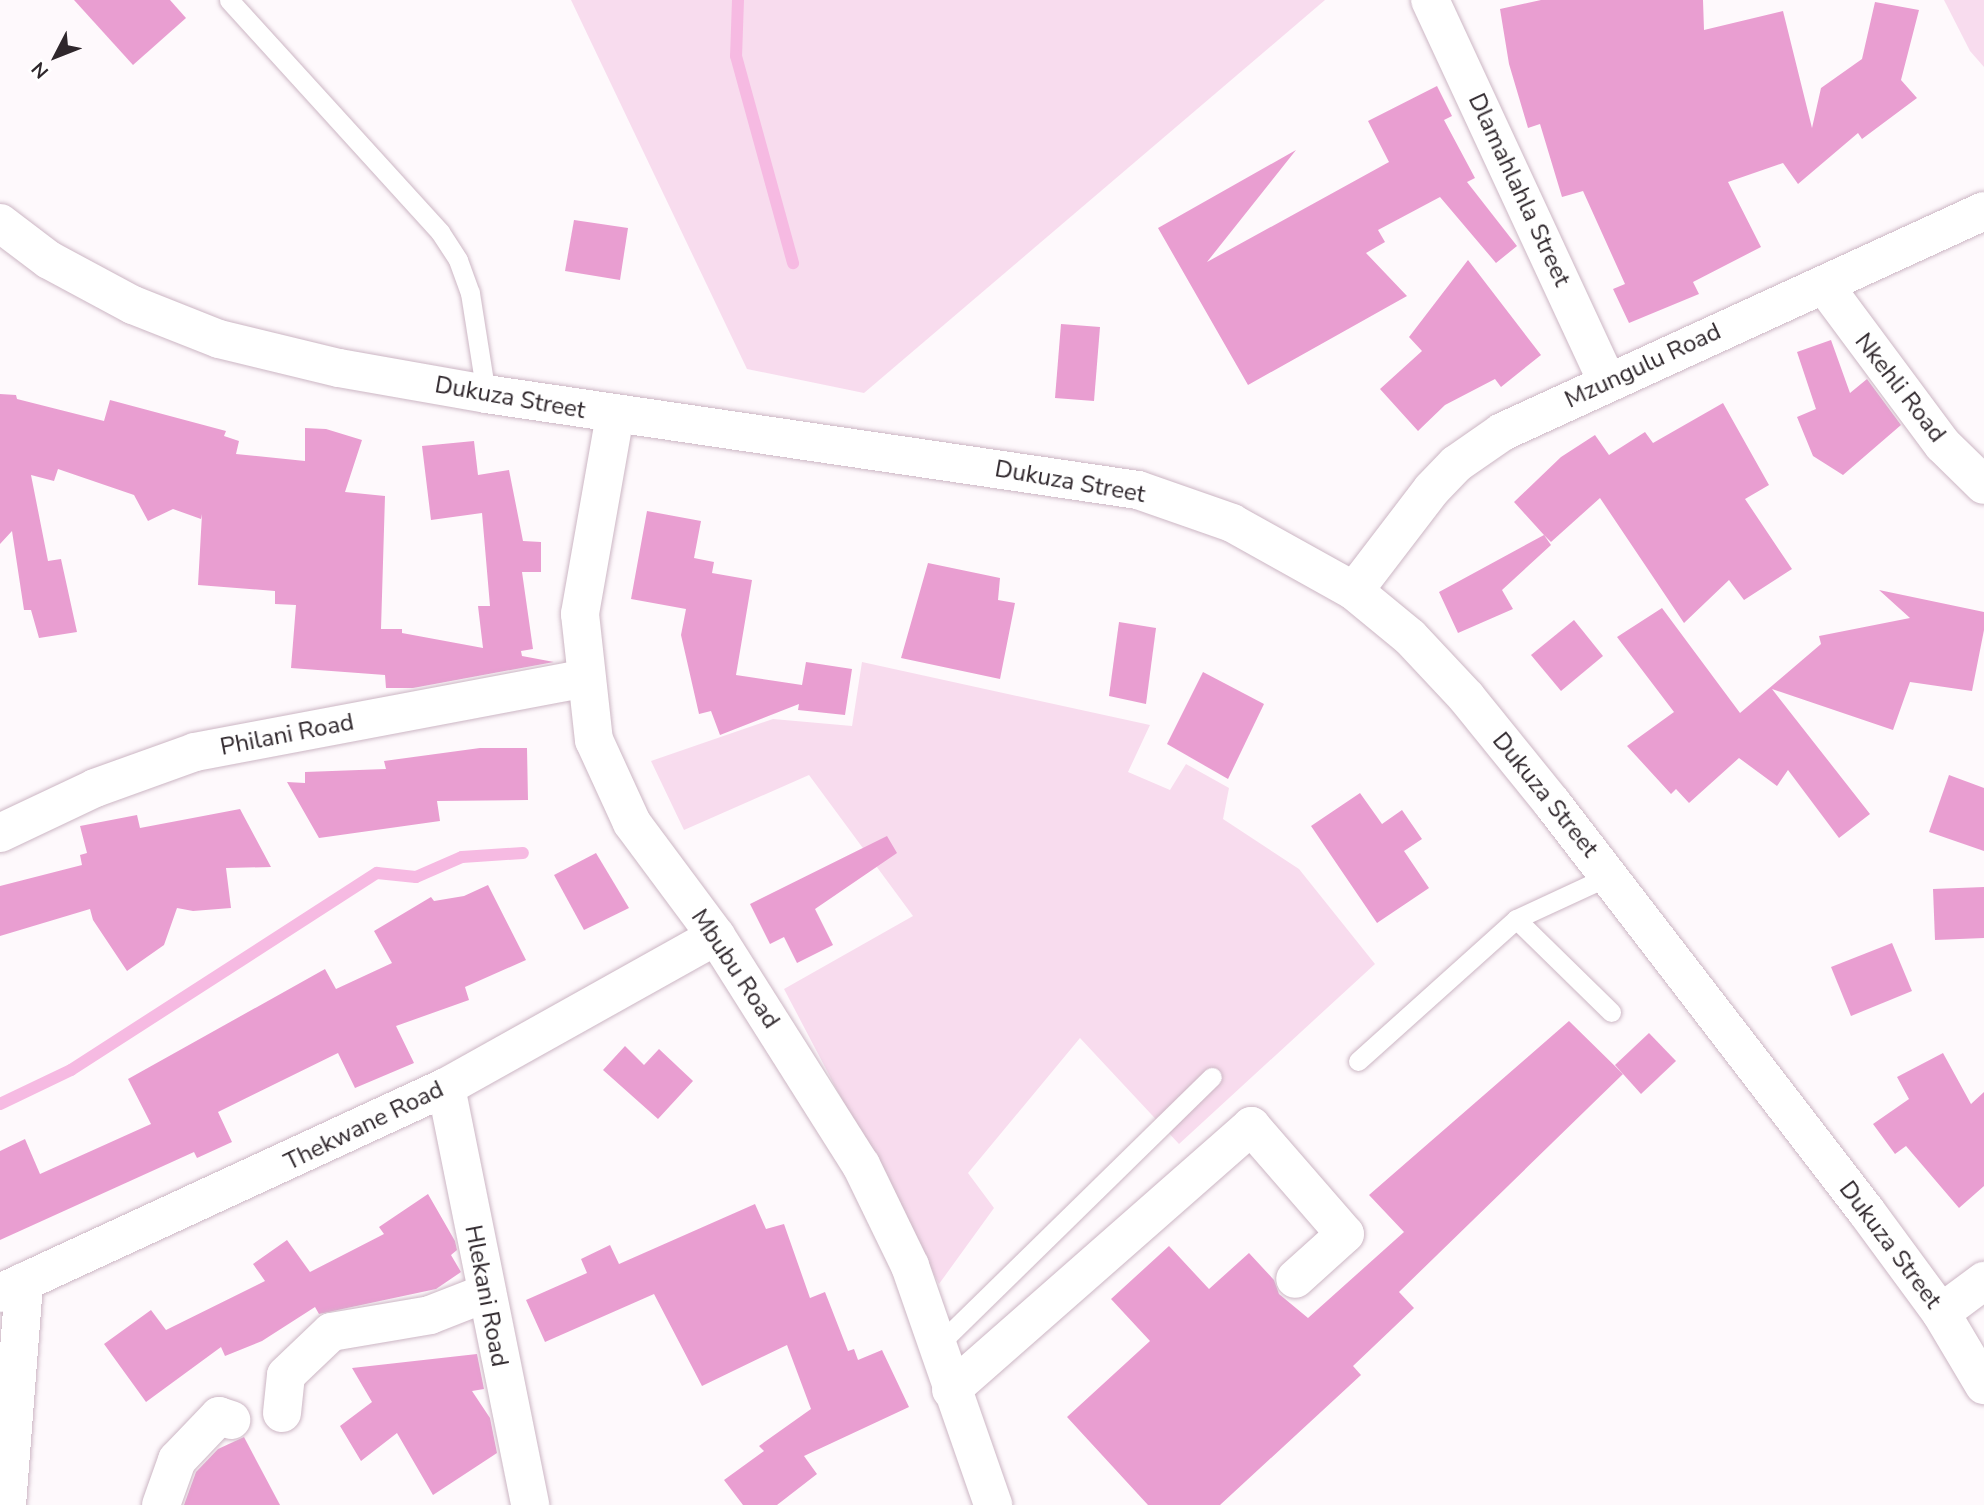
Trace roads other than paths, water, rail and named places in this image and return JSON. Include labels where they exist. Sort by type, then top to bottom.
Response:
[{"type":"street","name":"Dlamahlahla Street","points":[[1430,0],[1607,381]]},
{"type":"street","name":"Mzungulu Road","points":[[1354,590],[1456,464],[1502,432],[1607,381],[1984,211]]},
{"type":"street","name":"Dukuza Street","points":[[0,223],[49,260],[133,304],[219,340],[339,368],[486,394],[1138,490],[1232,523],[1354,590],[1410,637],[1467,698],[1609,876],[1941,1313],[1984,1385]]},
{"type":"street","name":"Nkehli Road","points":[[1824,285],[1943,444],[1984,485]]},
{"type":"street","name":"Mbubu Road","points":[[615,415],[580,614],[594,740],[632,823],[716,936],[861,1165],[909,1266],[935,1347],[993,1505]]},
{"type":"street","name":"Philani Road","points":[[0,833],[95,788],[195,752],[586,678]]},
{"type":"street","name":"Thekwane Road","points":[[12,1287],[446,1087],[716,936]]},
{"type":"street","name":"Hlekani Road","points":[[446,1087],[530,1505]]},
{"type":"street","points":[[951,1390],[1251,1126],[1345,1234],[1295,1279]]},
{"type":"street","points":[[1941,1313],[1984,1281]]},
{"type":"street","points":[[6,1505],[12,1287]]},
{"type":"street","points":[[282,1413],[286,1375],[331,1332],[430,1315],[486,1293]]},
{"type":"street","points":[[161,1505],[177,1460],[219,1416],[231,1420]]},
{"type":"lane","points":[[229,0],[440,232],[458,260],[470,293],[486,394]]},
{"type":"lane","points":[[1358,1061],[1516,919],[1609,876]]},
{"type":"lane","points":[[1516,919],[1611,1012]]},
{"type":"lane","points":[[935,1347],[1212,1077]]},
{"type":"waterway","points":[[738,0],[736,56],[793,263]]},
{"type":"waterway","points":[[0,1104],[71,1070],[377,873],[416,877],[462,857],[523,853]]}]
